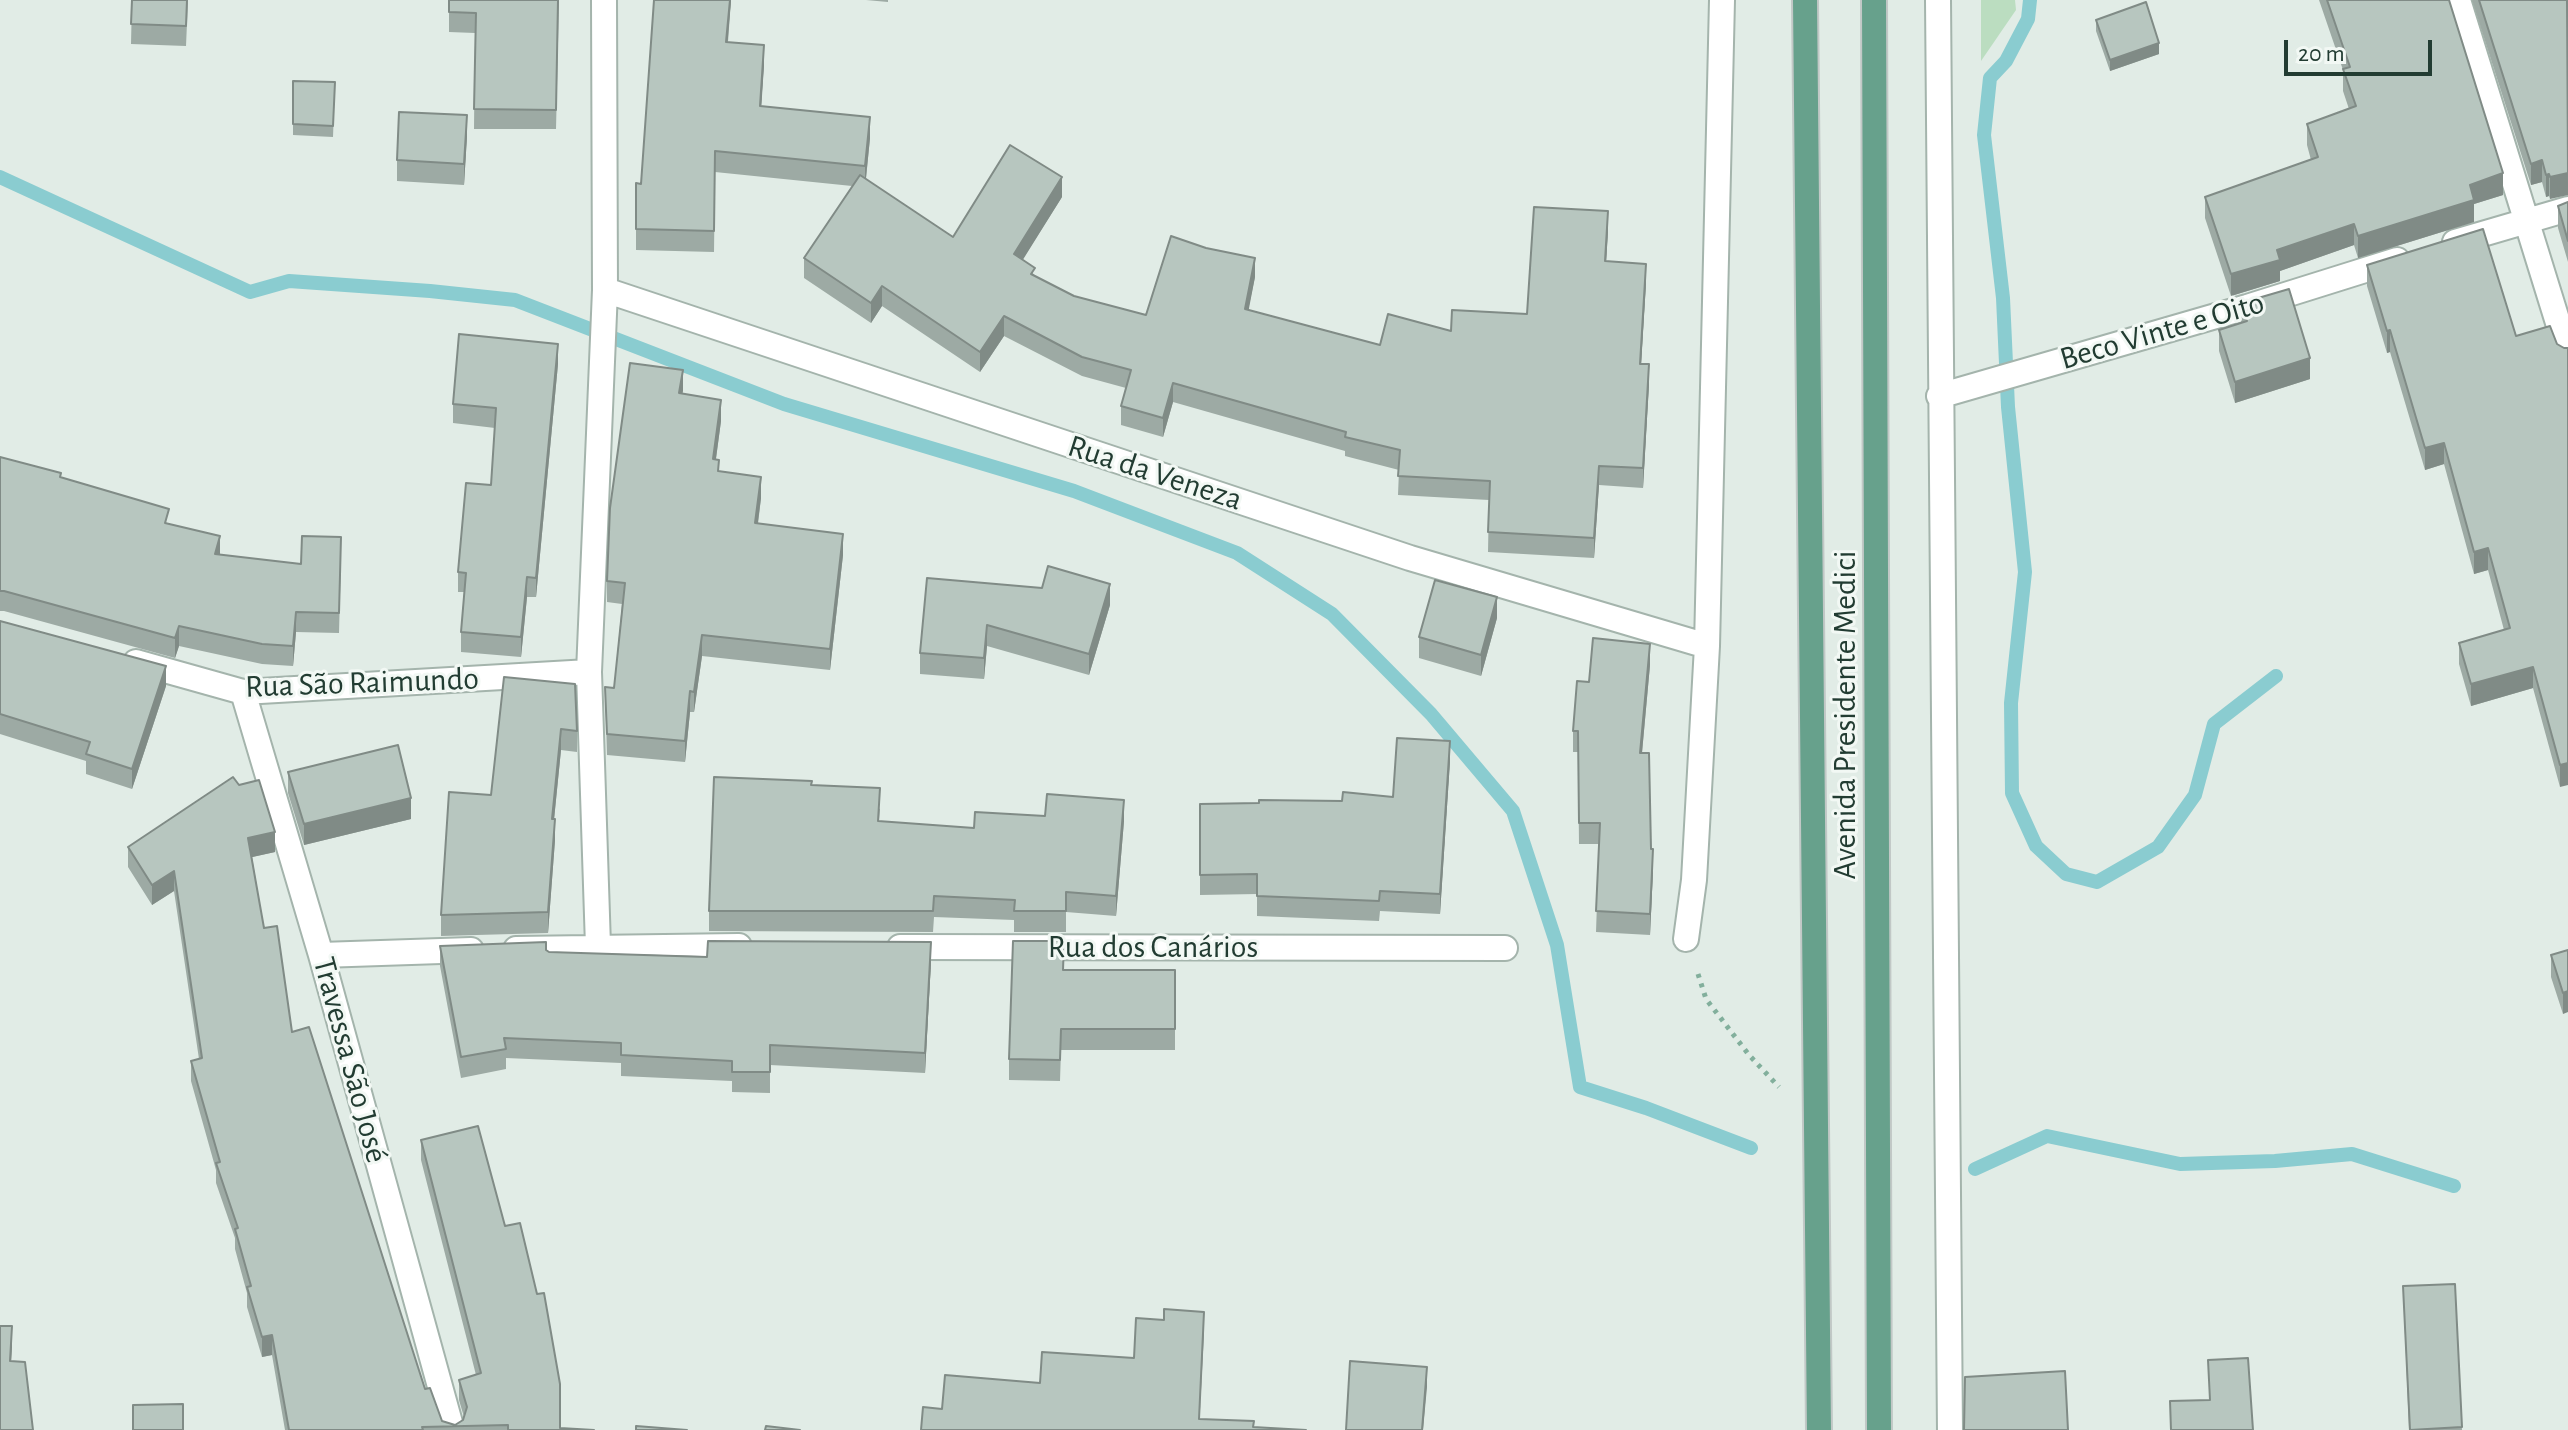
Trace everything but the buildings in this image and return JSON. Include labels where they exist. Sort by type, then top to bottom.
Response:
[{"type":"main road","name":"Avenida Presidente Medici","points":[[1805,0],[1819,1430]]},
{"type":"main road","name":"Avenida Presidente Medici","points":[[1874,0],[1879,1430]]},
{"type":"street","points":[[598,946],[589,672],[605,295],[604,0]]},
{"type":"street","points":[[1686,939],[1694,880],[1707,646],[1722,0]]},
{"type":"street","points":[[1938,0],[1950,1430]]},
{"type":"street","points":[[2458,0],[2568,355]]},
{"type":"street","name":"Beco Vinte e Oito","points":[[1939,396],[2247,307],[2568,209]]},
{"type":"street","name":"Rua da Veneza","points":[[605,295],[1410,558],[1707,646]]},
{"type":"street","name":"Rua São Raimundo","points":[[106,654],[243,692],[589,672]]},
{"type":"street","name":"Travessa São José","points":[[243,692],[321,955],[452,1430]]},
{"type":"street","points":[[321,955],[598,946],[757,946]]},
{"type":"street","name":"Rua dos Canários","points":[[884,947],[1505,948]]},
{"type":"path","points":[[1686,939],[1706,999],[1749,1055],[1775,1085],[1816,1105]]},
{"type":"green space","points":[[1981,0],[2015,0],[2016,10],[1981,61]]},
{"type":"waterway","points":[[2030,0],[2028,19],[2006,61],[1990,78],[1984,135],[2003,298],[2008,407],[2025,572],[2011,703],[2012,793],[2036,846],[2066,874],[2097,882],[2158,847],[2195,795],[2214,724],[2276,676]]},
{"type":"waterway","points":[[0,177],[250,292],[289,281],[515,300],[784,404],[1074,491],[1237,553],[1332,614],[1431,714],[1513,811],[1557,945],[1580,1087],[1751,1148]]},
{"type":"waterway","points":[[1975,1169],[2047,1136],[2180,1164],[2275,1161],[2352,1154],[2454,1186]]}]
